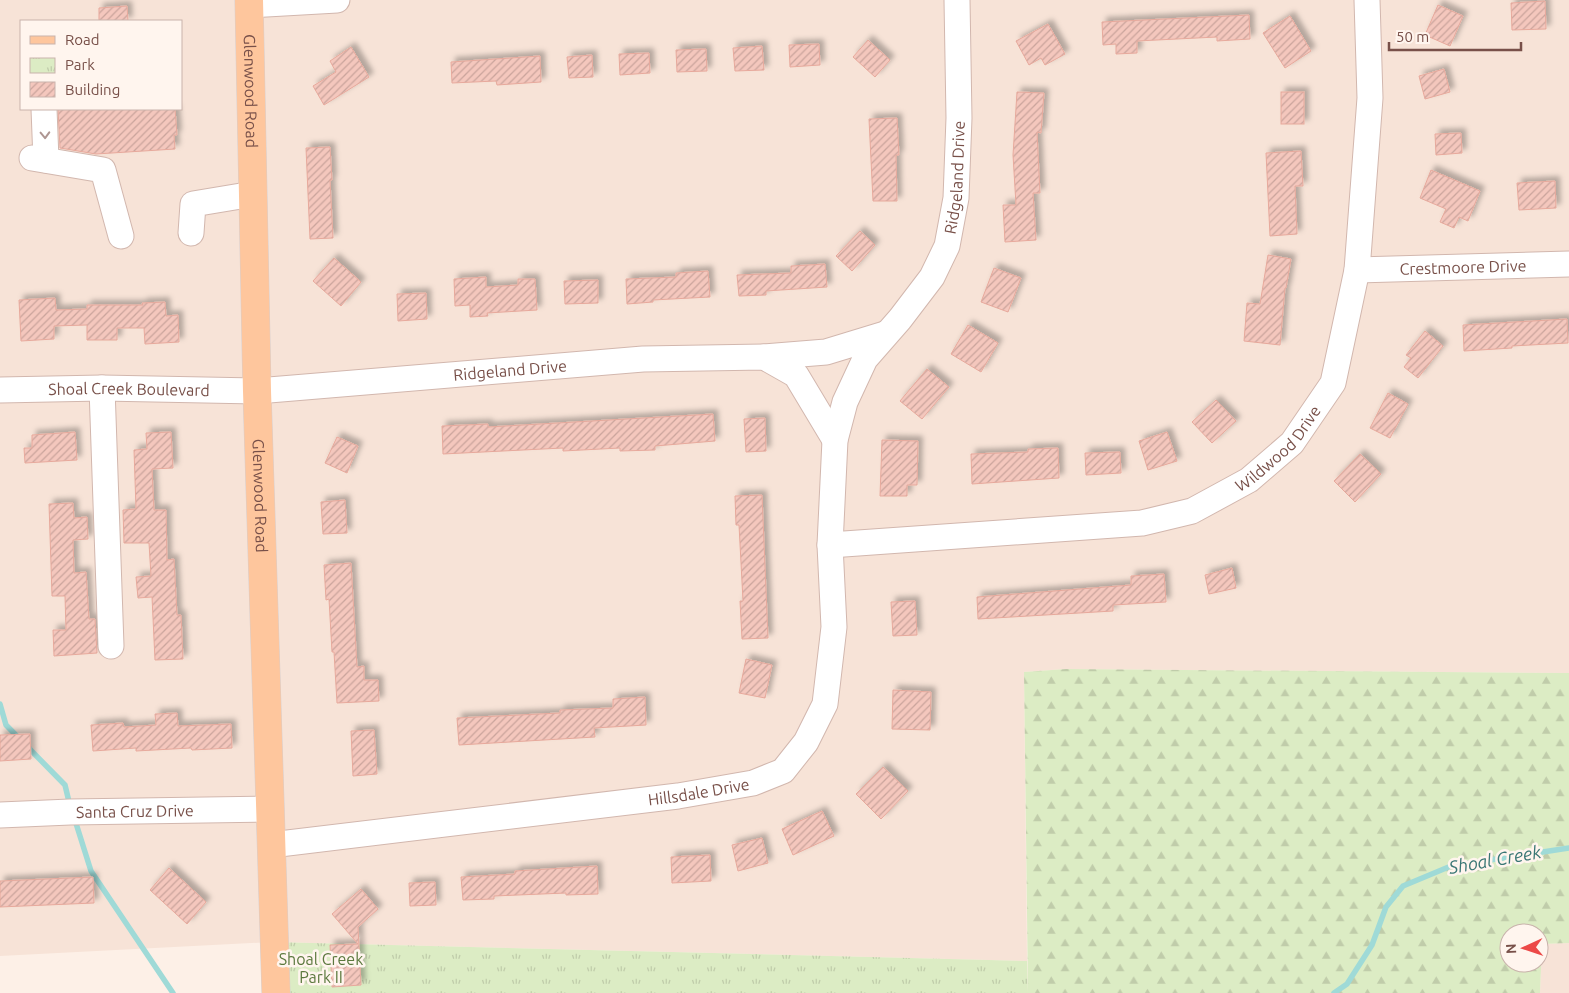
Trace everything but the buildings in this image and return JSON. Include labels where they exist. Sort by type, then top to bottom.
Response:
[{"type":"main road","name":"Glenwood Road","points":[[249,2],[256,391],[276,993]]},
{"type":"street","points":[[249,2],[337,0]]},
{"type":"street","name":"Ridgeland Drive","points":[[836,440],[845,402],[865,359],[932,278],[946,246],[956,189],[959,118],[957,0]]},
{"type":"street","name":"Wildwood Drive","points":[[830,545],[1142,523],[1192,511],[1249,480],[1292,442],[1333,383],[1357,270],[1370,98],[1367,0]]},
{"type":"street","points":[[44,110],[39,159],[103,170],[121,236]]},
{"type":"street","points":[[110,190],[128,206]]},
{"type":"street","points":[[191,233],[193,204],[253,194]]},
{"type":"street","name":"Crestmoore Drive","points":[[1357,270],[1569,264]]},
{"type":"street","name":"Ridgeland Drive","points":[[256,391],[643,359],[764,357],[826,352],[885,334]]},
{"type":"street","points":[[764,357],[796,375],[836,440]]},
{"type":"street","points":[[102,388],[111,646]]},
{"type":"street","name":"Shoal Creek Boulevard","points":[[0,390],[102,388],[256,391]]},
{"type":"street","name":"Hillsdale Drive","points":[[271,845],[678,796],[753,783],[783,771],[806,742],[825,704],[834,627],[830,545],[836,440]]},
{"type":"street","name":"Santa Cruz Drive","points":[[0,816],[70,812],[270,809]]},
{"type":"shaded area","points":[[0,0],[1569,0],[1569,673],[1066,669],[1024,672],[1027,961],[273,942],[0,956]]},
{"type":"shaded area","points":[[1569,943],[1569,993],[1540,993],[1541,973],[1549,973],[1549,944]]},
{"type":"green space","points":[[1066,669],[1569,673],[1569,943],[1549,944],[1549,923],[1499,923],[1499,973],[1541,973],[1540,993],[1028,993],[1024,672]]},
{"type":"green space","name":"Shoal Creek Park II","points":[[273,942],[1027,961],[1028,993],[274,993]]},
{"type":"waterway","points":[[0,704],[6,725],[65,785],[70,806]]},
{"type":"waterway","points":[[74,817],[91,871],[173,993]]},
{"type":"waterway","name":"Shoal Creek","points":[[1334,993],[1347,984],[1372,945],[1386,907],[1403,886],[1451,866],[1569,848]]}]
